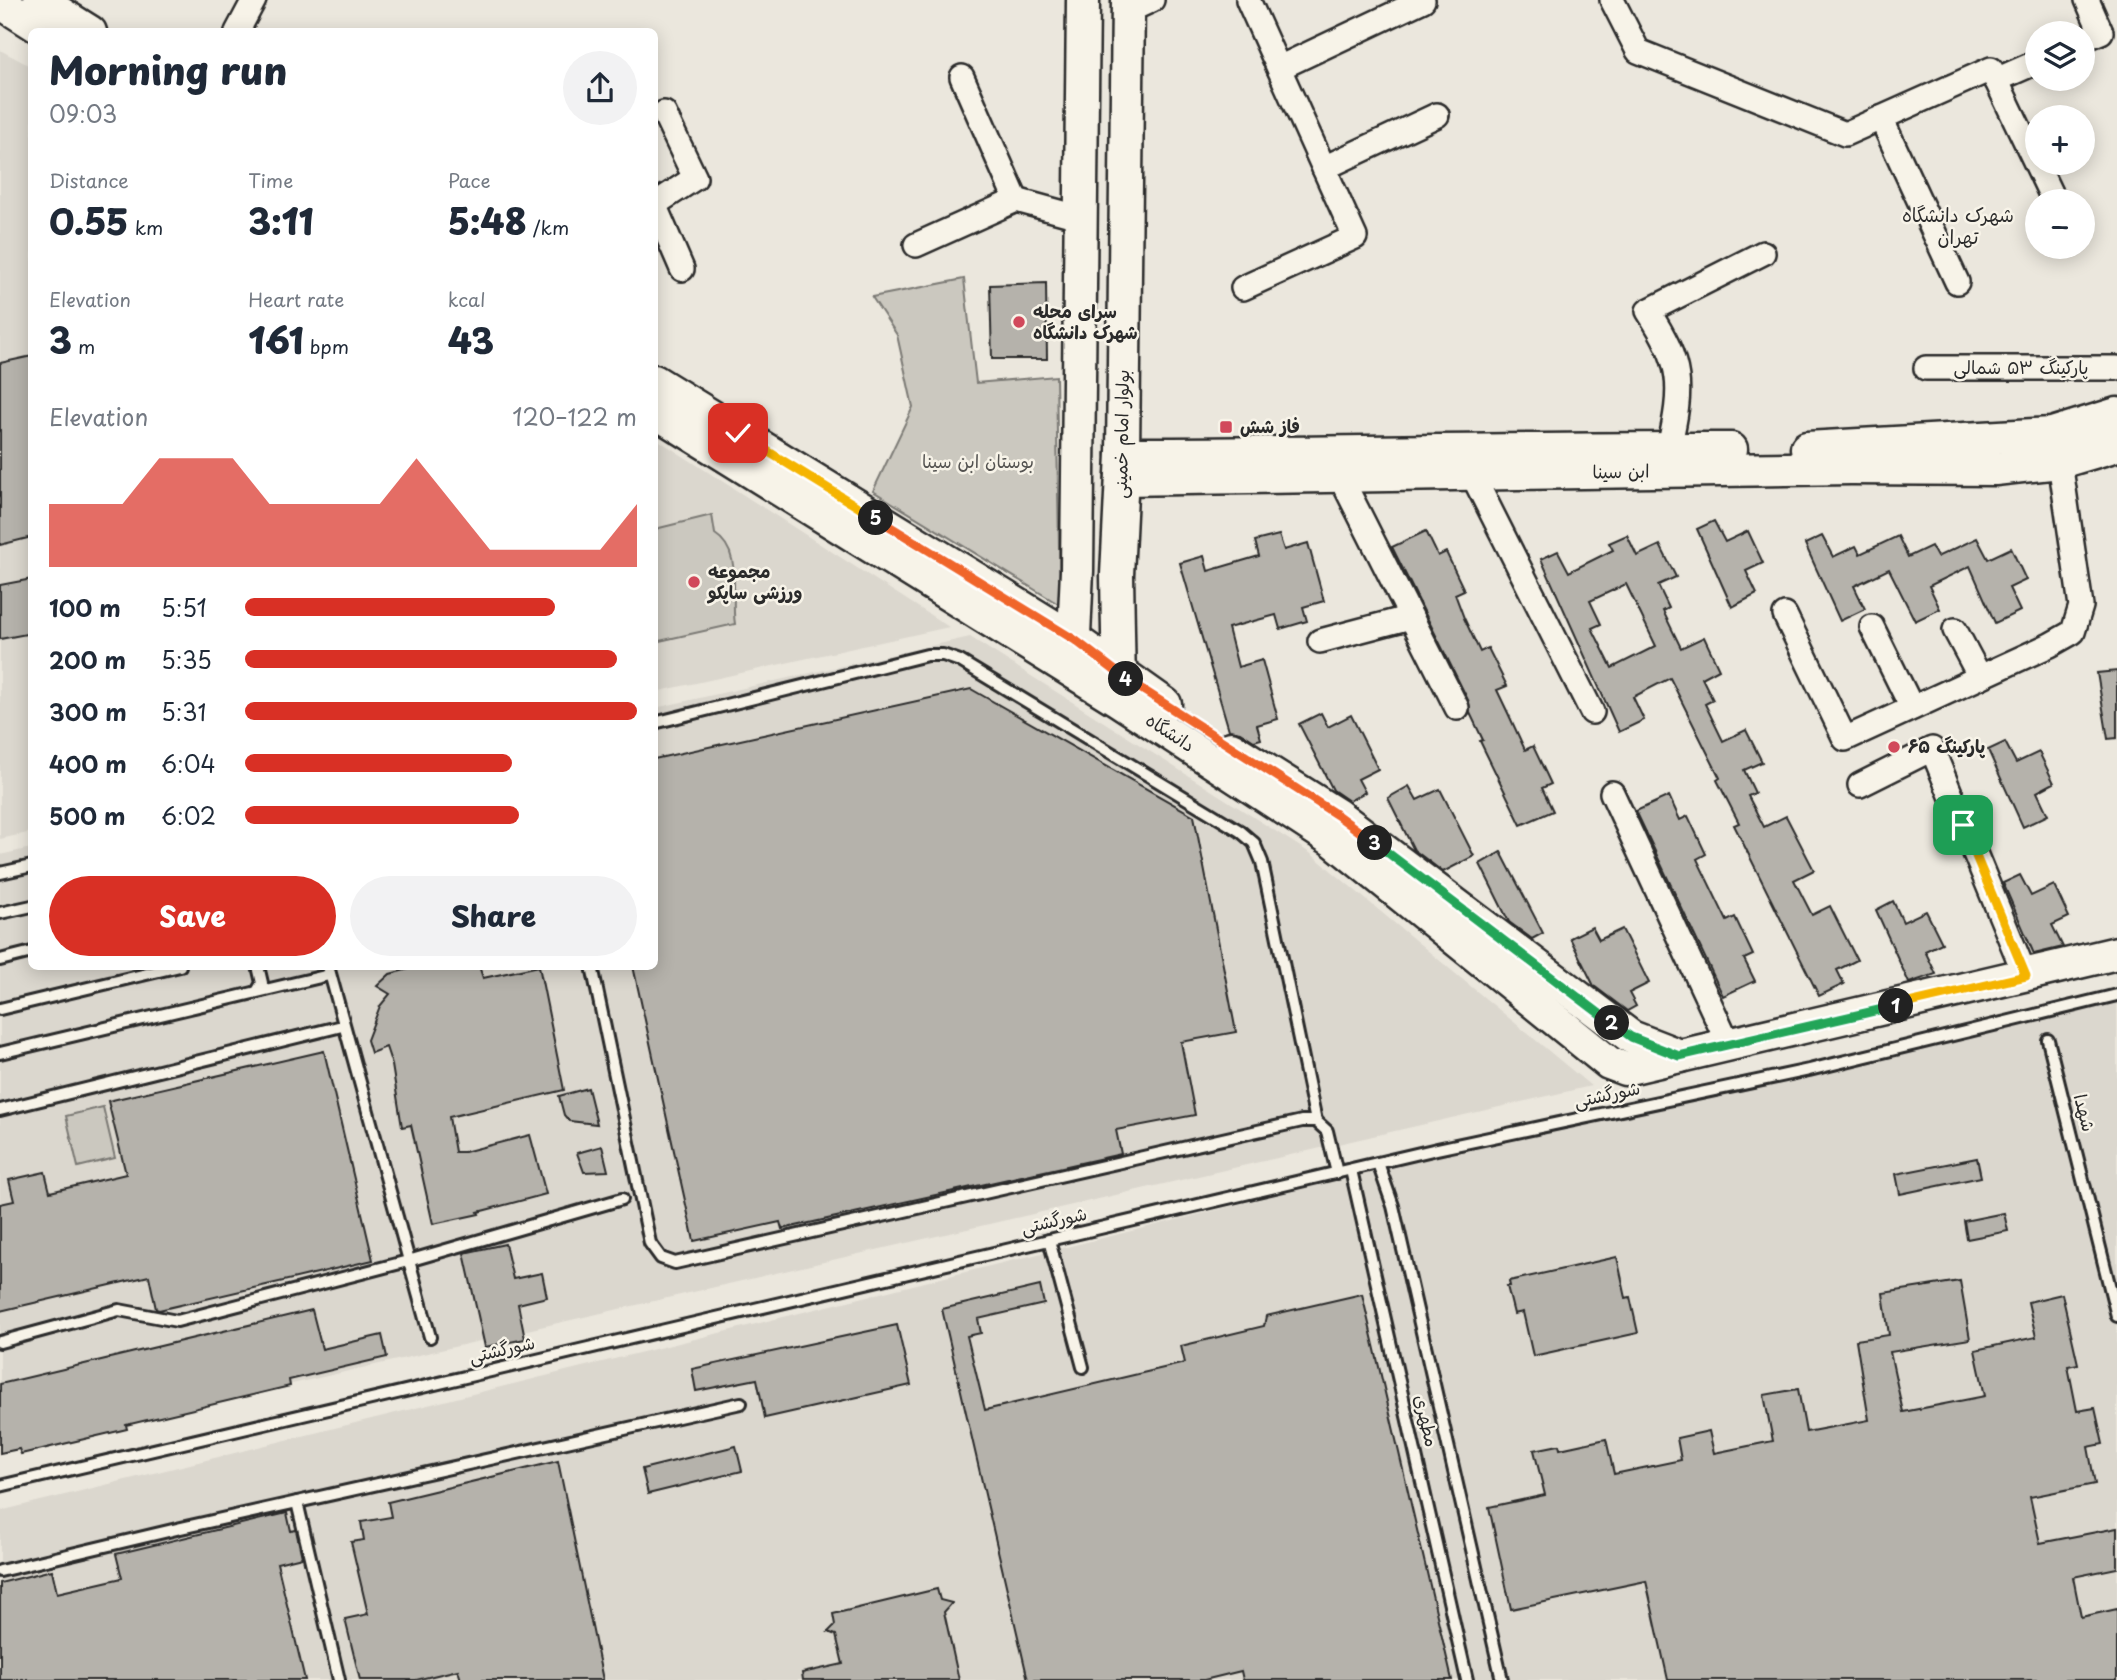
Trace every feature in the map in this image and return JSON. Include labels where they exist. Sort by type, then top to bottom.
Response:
[{"type":"street","points":[[39,0],[84,28]]},
{"type":"street","points":[[239,28],[254,0]]},
{"type":"street","points":[[1073,655],[1082,218],[1083,0]]},
{"type":"street","points":[[1243,288],[1355,237],[1248,0]]},
{"type":"street","points":[[1279,68],[1423,0]]},
{"type":"street","points":[[1612,0],[1637,51],[1845,134],[1991,69],[2048,189]]},
{"type":"street","points":[[2087,0],[2101,32],[2095,35]]},
{"type":"street","points":[[0,2],[41,28]]},
{"type":"street","name":"بولوار امام خمینی","points":[[1119,687],[1117,575],[1123,467],[1136,4]]},
{"type":"street","points":[[1996,80],[2025,67]]},
{"type":"street","points":[[962,78],[1016,200]]},
{"type":"street","points":[[658,202],[695,178],[664,113]]},
{"type":"street","points":[[1324,168],[1437,115]]},
{"type":"street","points":[[1881,118],[1957,282]]},
{"type":"street","points":[[916,245],[1016,200],[1082,218]]},
{"type":"street","points":[[658,211],[682,269]]},
{"type":"street","points":[[1669,449],[1679,407],[1678,369],[1667,340],[1648,311],[1763,253]]},
{"type":"street","name":"پارکینگ ۵۳ شمالی","points":[[1926,368],[2117,368]]},
{"type":"street","name":"دانشگاه","points":[[658,384],[1119,687],[1334,841],[1609,1063],[1625,1069],[1679,1056]]},
{"type":"street","name":"دانشگاه","points":[[658,413],[1073,655]]},
{"type":"street","name":"ابن سینا","points":[[1123,467],[1324,454],[1566,448],[1784,449],[1987,439],[2052,434],[2117,414]]},
{"type":"street","name":"ابن سینا","points":[[1123,467],[1340,476],[1851,468],[1995,469],[2060,462],[2117,445]]},
{"type":"street","points":[[1785,615],[1845,738],[2073,632],[2081,606],[2060,462]]},
{"type":"street","points":[[1472,474],[1592,712]]},
{"type":"street","points":[[1340,476],[1457,708]]},
{"type":"street","points":[[1320,641],[1411,617]]},
{"type":"street","points":[[1872,627],[1912,708]]},
{"type":"street","points":[[1955,630],[1980,677]]},
{"type":"street","name":"دانشگاه","points":[[1119,687],[1337,815],[1631,1037],[1679,1056]]},
{"type":"street","points":[[1860,785],[1932,749],[2026,976]]},
{"type":"street","points":[[1612,793],[1729,1045]]},
{"type":"street","points":[[1679,1056],[2117,953]]},
{"type":"lane","points":[[658,722],[927,655],[943,654],[971,668],[1240,831],[1254,843],[1262,862],[1316,1121],[1327,1131],[1337,1173]]},
{"type":"lane","points":[[0,873],[28,867]]},
{"type":"lane","points":[[0,914],[28,907]]},
{"type":"lane","points":[[0,960],[28,954]]},
{"type":"lane","points":[[0,1009],[163,970]]},
{"type":"lane","points":[[258,990],[262,983],[259,970]]},
{"type":"lane","points":[[593,970],[650,1242],[661,1258],[675,1263],[1302,1121],[1316,1121]]},
{"type":"lane","points":[[0,1053],[251,994],[328,971],[430,1337]]},
{"type":"lane","name":"شورگشتی","points":[[0,1486],[1377,1163],[1809,1070],[2117,995]]},
{"type":"lane","points":[[0,1110],[342,1026]]},
{"type":"lane","name":"شهدا","points":[[2048,1040],[2117,1316]]},
{"type":"lane","name":"مطهری","points":[[1377,1163],[1393,1206],[1502,1680]]},
{"type":"lane","name":"مطهری","points":[[1351,1170],[1467,1680]]},
{"type":"lane","points":[[0,1342],[119,1310],[177,1321],[408,1261],[622,1199]]},
{"type":"lane","points":[[1049,1240],[1083,1367]]},
{"type":"lane","points":[[0,1571],[741,1403]]},
{"type":"lane","points":[[298,1502],[339,1680]]},
{"type":"shaded area","points":[[0,50],[28,65],[28,833],[0,839]]},
{"type":"shaded area","points":[[658,440],[949,627],[658,691]]},
{"type":"shaded area","points":[[970,637],[1310,853],[1591,1086],[0,1451],[0,855],[28,849],[28,970],[658,970],[658,707]]},
{"type":"shaded area","points":[[2117,987],[2117,1680],[0,1680],[0,1511]]},
{"type":"green space","name":"بوستان ابن سینا","points":[[964,279],[976,383],[1056,376],[1060,605],[873,491],[913,407],[897,335],[872,297]]},
{"type":"green space","name":"مجموعه ورزشی ساپکو","points":[[712,515],[715,534],[724,542],[733,563],[735,624],[658,641],[658,528]]},
{"type":"green space","points":[[103,1107],[115,1158],[78,1167],[66,1116]]},
{"type":"building","name":"سرای محله شهرک دانشگاه","points":[[1046,283],[1047,359],[992,359],[990,285]]},
{"type":"building","points":[[28,357],[28,538],[0,545],[0,363]]},
{"type":"building","points":[[1714,521],[1725,542],[1748,531],[1763,563],[1746,571],[1757,594],[1732,607],[1697,529]]},
{"type":"building","points":[[1426,531],[1438,556],[1446,552],[1464,590],[1455,594],[1464,618],[1480,652],[1488,648],[1507,686],[1497,690],[1525,750],[1533,746],[1551,784],[1542,788],[1553,811],[1521,825],[1480,741],[1483,740],[1470,713],[1469,702],[1392,547]]},
{"type":"building","points":[[1279,535],[1284,550],[1308,543],[1324,601],[1303,607],[1307,621],[1280,629],[1276,615],[1228,628],[1238,667],[1262,660],[1278,719],[1257,725],[1261,739],[1254,741],[1240,732],[1229,730],[1180,563],[1204,556],[1208,571],[1259,556],[1255,541]]},
{"type":"building","points":[[1627,535],[1637,556],[1660,545],[1676,577],[1658,585],[1669,608],[1663,611],[1681,648],[1704,637],[1719,669],[1702,678],[1713,700],[1705,704],[1723,741],[1746,730],[1762,762],[1744,770],[1755,793],[1748,796],[1764,827],[1786,816],[1814,870],[1794,880],[1812,915],[1830,906],[1857,960],[1837,970],[1844,984],[1819,996],[1734,825],[1739,823],[1717,780],[1720,778],[1670,678],[1633,697],[1644,720],[1619,732],[1541,559],[1558,551],[1569,572],[1613,550],[1609,543]],"holes":[[[1626,584],[1656,646],[1612,668],[1592,628],[1601,624],[1590,601]]]},
{"type":"building","points":[[1822,536],[1833,557],[1856,546],[1860,554],[1898,536],[1908,557],[1931,546],[1937,557],[1977,538],[1988,559],[2011,548],[2026,580],[2009,588],[2020,611],[1995,623],[1970,566],[1929,586],[1940,609],[1915,621],[1889,569],[1854,586],[1865,609],[1840,621],[1805,544]]},
{"type":"building","points":[[28,580],[28,634],[0,639],[0,585]]},
{"type":"building","points":[[2117,671],[2117,738],[2108,739],[2097,673]]},
{"type":"building","points":[[971,689],[1194,816],[1236,1032],[1181,1042],[1195,1115],[1116,1130],[1121,1154],[782,1229],[780,1222],[694,1241],[634,970],[658,970],[658,758]]},
{"type":"building","points":[[1321,713],[1328,727],[1351,715],[1378,769],[1358,779],[1365,792],[1349,801],[1333,790],[1299,724]]},
{"type":"building","points":[[2005,742],[2016,763],[2039,752],[2054,783],[2037,792],[2048,815],[2023,827],[1988,750]]},
{"type":"building","points":[[1409,786],[1417,800],[1440,789],[1474,856],[1443,872],[1414,850],[1388,798]]},
{"type":"building","points":[[1669,796],[1680,820],[1688,816],[1706,854],[1697,859],[1727,921],[1735,917],[1753,955],[1744,959],[1755,981],[1723,996],[1636,811]]},
{"type":"building","points":[[1501,852],[1543,933],[1532,939],[1509,922],[1480,864]]},
{"type":"building","points":[[2020,875],[2031,896],[2054,885],[2069,917],[2052,925],[2063,947],[2034,954],[2003,883]]},
{"type":"building","points":[[1893,901],[1903,922],[1926,911],[1942,943],[1925,951],[1936,974],[1909,983],[1876,910]]},
{"type":"building","points":[[1592,927],[1599,940],[1622,929],[1649,983],[1629,993],[1636,1006],[1627,1011],[1594,986],[1570,938]]},
{"type":"building","points":[[405,970],[480,970],[483,978],[520,970],[540,970],[564,1090],[449,1117],[455,1152],[530,1135],[546,1194],[478,1212],[479,1214],[433,1224],[411,1125],[402,1127],[392,1065],[386,1047],[371,1053],[367,1040],[380,1006],[390,994],[377,986],[390,974]]},
{"type":"building","points":[[324,1051],[373,1260],[159,1310],[156,1309],[149,1276],[0,1311],[0,1204],[14,1201],[9,1180],[45,1172],[50,1192],[126,1174],[108,1101]]},
{"type":"building","points":[[588,1088],[597,1124],[569,1121],[564,1115],[559,1096]]},
{"type":"building","points":[[602,1146],[608,1171],[584,1172],[577,1153]]},
{"type":"building","points":[[1977,1158],[1981,1177],[1900,1194],[1896,1174]]},
{"type":"building","points":[[2004,1213],[2008,1231],[1967,1239],[1964,1221]]},
{"type":"building","points":[[505,1244],[513,1279],[542,1273],[547,1297],[518,1304],[525,1339],[485,1347],[464,1253]]},
{"type":"building","points":[[1617,1257],[1626,1298],[1630,1297],[1638,1333],[1533,1356],[1523,1312],[1514,1314],[1507,1286],[1510,1286],[1509,1281]]},
{"type":"building","points":[[1960,1281],[1970,1339],[1890,1352],[1903,1412],[1985,1396],[1975,1350],[2036,1337],[2028,1302],[2062,1294],[2078,1364],[2068,1366],[2077,1411],[2095,1408],[2103,1444],[2088,1447],[2095,1484],[2030,1497],[2040,1543],[2117,1528],[2117,1568],[2073,1577],[2081,1617],[2117,1609],[2117,1680],[1668,1680],[1646,1581],[1511,1609],[1489,1507],[1545,1495],[1534,1450],[1559,1445],[1560,1449],[1606,1439],[1614,1474],[1681,1460],[1677,1438],[1709,1431],[1714,1453],[1773,1441],[1764,1395],[1798,1389],[1806,1432],[1869,1420],[1856,1340],[1889,1335],[1883,1293]]},
{"type":"building","points":[[1040,1286],[1044,1304],[978,1319],[981,1333],[967,1336],[985,1410],[1185,1363],[1181,1346],[1264,1326],[1266,1316],[1362,1294],[1452,1680],[1243,1680],[1241,1671],[1204,1680],[1028,1680],[942,1309]]},
{"type":"building","points":[[312,1310],[322,1349],[382,1335],[387,1357],[289,1380],[290,1386],[126,1425],[127,1429],[21,1454],[19,1449],[0,1453],[0,1384]]},
{"type":"building","points":[[897,1325],[911,1385],[765,1418],[757,1379],[696,1391],[692,1369]]},
{"type":"building","points":[[736,1446],[742,1471],[648,1494],[642,1469]]},
{"type":"building","points":[[558,1461],[603,1680],[461,1680],[458,1670],[416,1680],[360,1680],[345,1619],[368,1614],[351,1542],[364,1540],[361,1522],[391,1517],[388,1502]]},
{"type":"building","points":[[287,1513],[291,1531],[296,1530],[302,1557],[277,1563],[305,1680],[0,1680],[0,1583],[52,1570],[57,1593],[122,1578],[116,1554]]},
{"type":"building","points":[[937,1589],[940,1600],[952,1603],[944,1612],[959,1680],[803,1680],[802,1673],[843,1664],[836,1635],[828,1632],[835,1625],[833,1614]]},
{"type":"place","name":"سرای محله شهرک دانشگاه","points":[[1019,322]]},
{"type":"place","name":"فاز شش","points":[[1226,427]]},
{"type":"place","name":"مجموعه ورزشی ساپکو","points":[[694,582]]},
{"type":"place","name":"پارکینگ ۶۵","points":[[1894,747]]},
{"type":"district","name":"شهرک دانشگاه تهران","points":[[1958,226]]},
{"type":"route","points":[[738,433],[1075,640],[1120,674],[1337,815],[1631,1037],[1679,1056],[2026,976],[1963,825]]}]
